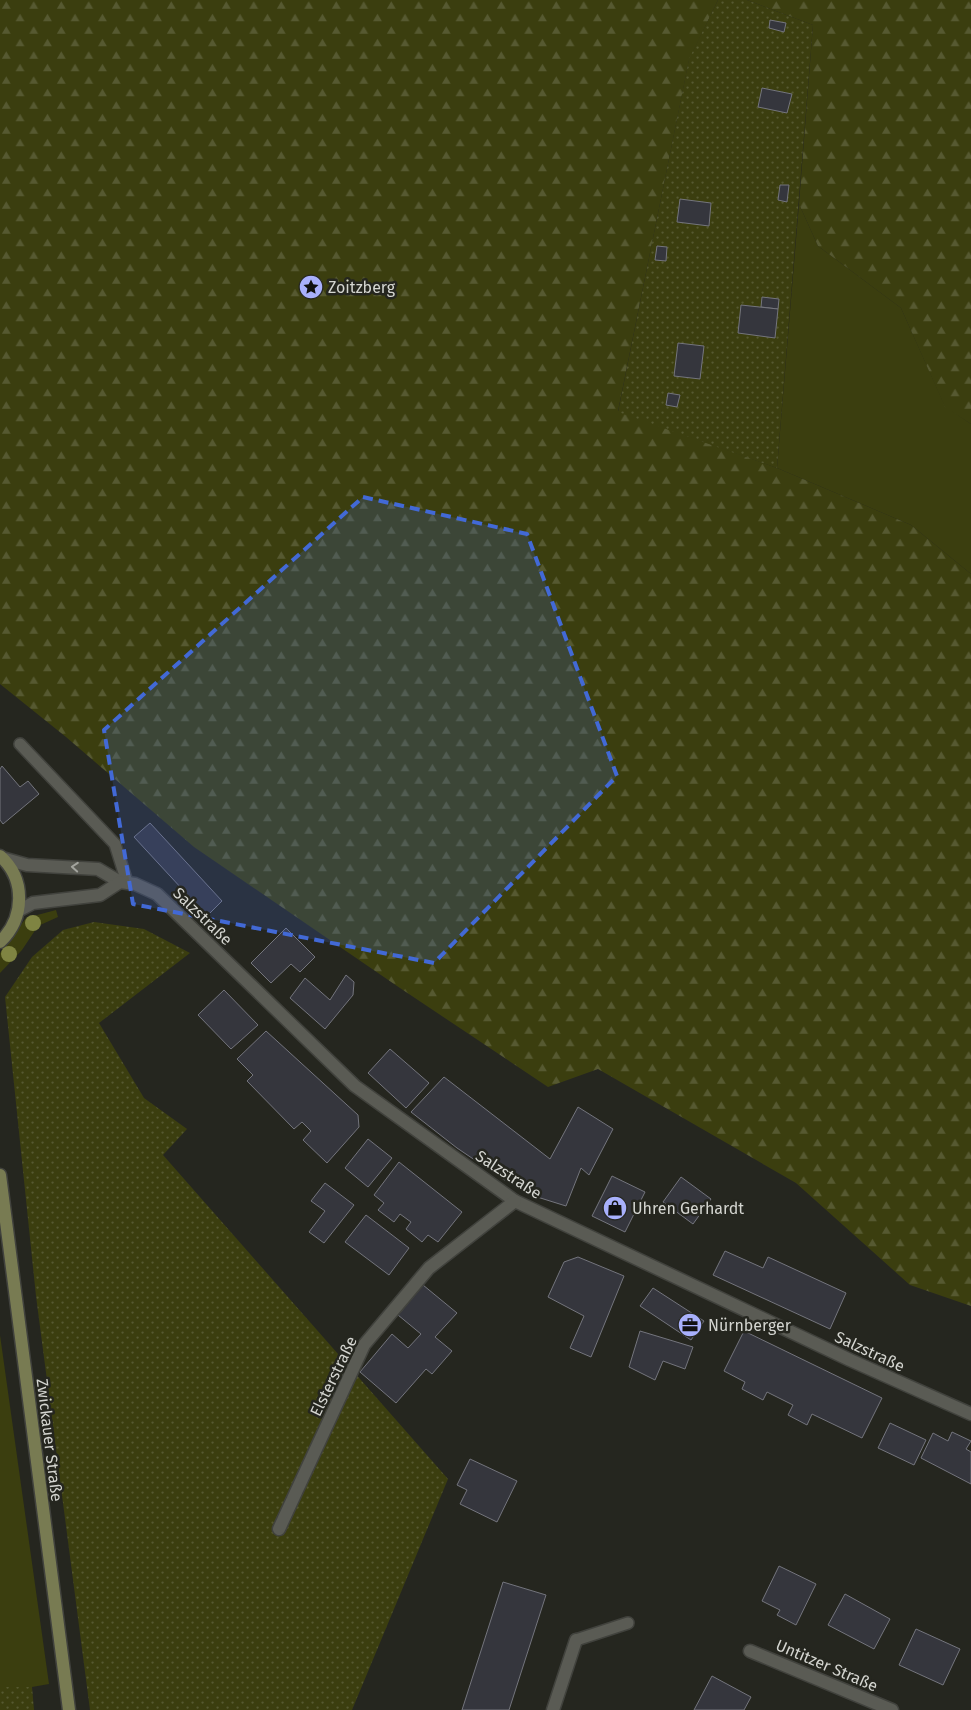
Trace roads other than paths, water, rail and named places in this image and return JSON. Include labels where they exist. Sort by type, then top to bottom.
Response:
[{"type":"main road","points":[[0,942],[13,925],[20,897],[12,869],[1,857]]},
{"type":"main road","name":"Zwickauer Straße","points":[[0,1175],[69,1710]]},
{"type":"street","name":"Salzstraße","points":[[1,857],[27,865],[98,869],[123,882],[135,884],[157,894],[355,1086],[516,1201],[850,1360],[971,1414]]},
{"type":"street","points":[[18,911],[33,903],[100,895],[123,882]]},
{"type":"street","name":"Elsterstraße","points":[[279,1528],[364,1345],[429,1268],[516,1201]]},
{"type":"street","points":[[553,1710],[576,1640]]},
{"type":"street","name":"Untitzer Straße","points":[[750,1651],[892,1710]]},
{"type":"lane","points":[[20,744],[114,844],[123,882]]},
{"type":"lane","points":[[576,1640],[628,1623]]},
{"type":"place","name":"Zoitzberg","points":[[311,287]]},
{"type":"place","name":"Uhren Gerhardt","points":[[615,1208]]},
{"type":"place","name":"Nürnberger","points":[[690,1325]]}]
